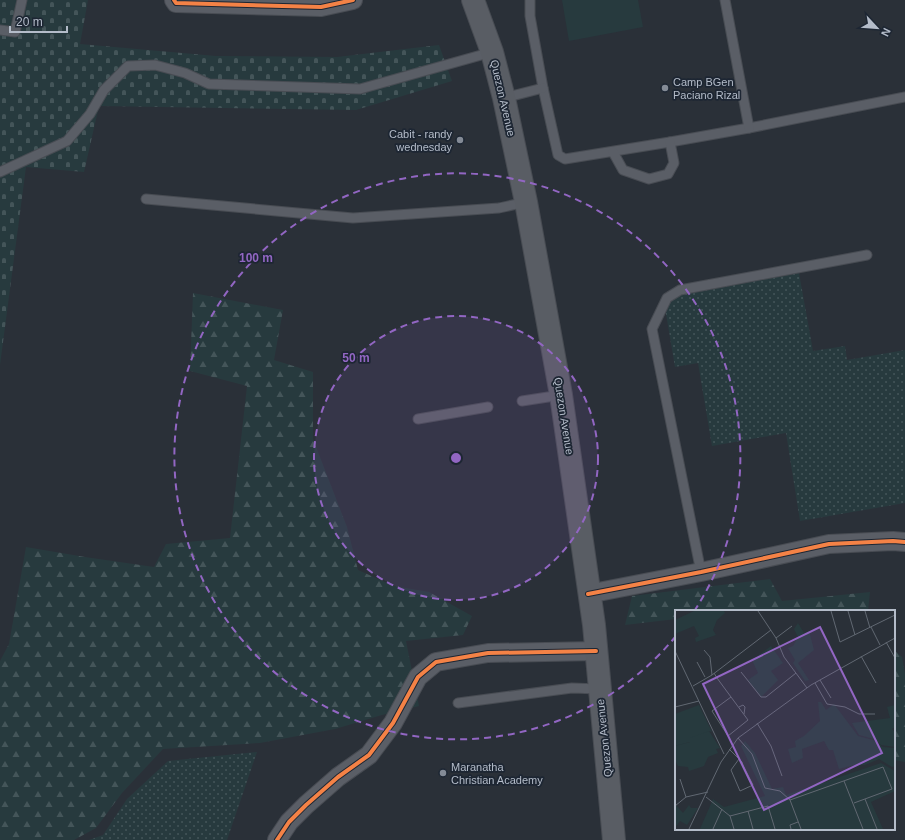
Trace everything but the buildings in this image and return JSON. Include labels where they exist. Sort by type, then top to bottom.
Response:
[{"type":"main road","name":"Quezon Avenue","points":[[473,0],[492,52],[504,98],[526,202],[561,395],[588,594],[594,625],[614,840]]},
{"type":"street","points":[[174,0],[176,3],[321,7],[352,0]]},
{"type":"street","points":[[588,594],[701,572],[829,544],[894,540],[905,542]]},
{"type":"street","points":[[277,840],[289,822],[306,805],[338,777],[369,755],[394,723],[418,677],[436,662],[488,653],[596,651]]},
{"type":"lane","points":[[0,30],[15,32],[22,0]]},
{"type":"lane","points":[[530,0],[530,16],[542,88],[558,155],[565,159],[749,128],[905,97]]},
{"type":"lane","points":[[725,0],[749,128]]},
{"type":"lane","points":[[0,172],[67,141],[90,114],[104,90],[128,66],[155,65],[185,73],[209,84],[360,89],[492,52]]},
{"type":"lane","points":[[504,98],[542,88]]},
{"type":"lane","points":[[613,152],[623,170],[649,179],[668,174],[674,163],[670,142]]},
{"type":"lane","points":[[146,199],[353,218],[499,208],[526,202]]},
{"type":"lane","points":[[701,572],[652,329],[667,298],[680,290],[866,255]]},
{"type":"lane","points":[[522,401],[561,395]]},
{"type":"lane","points":[[418,419],[488,407]]},
{"type":"lane","points":[[458,703],[572,688],[599,688]]},
{"type":"green space","points":[[0,0],[88,0],[80,44],[216,56],[337,57],[439,45],[452,81],[356,110],[99,106],[84,172],[26,167],[0,365]]},
{"type":"green space","points":[[562,0],[638,0],[643,27],[569,41]]},
{"type":"green space","points":[[799,273],[813,351],[845,346],[847,360],[905,350],[905,503],[800,521],[786,433],[712,446],[698,363],[675,367],[663,296]]},
{"type":"green space","points":[[193,293],[283,310],[274,360],[313,372],[313,439],[347,527],[358,570],[394,586],[429,592],[472,616],[463,635],[406,641],[419,706],[335,729],[260,743],[163,749],[122,793],[96,828],[74,840],[0,840],[0,661],[9,644],[26,547],[154,567],[166,544],[230,538],[247,386],[190,371]]},
{"type":"green space","points":[[770,579],[782,601],[870,592],[868,610],[675,610],[675,619],[625,625],[632,596]]},
{"type":"green space","points":[[895,651],[902,657],[905,674],[905,762],[895,760]]},
{"type":"green space","points":[[257,752],[227,840],[89,840],[103,835],[127,799],[168,761]]},
{"type":"cycle path","points":[[174,0],[176,3],[321,7],[353,0]]},
{"type":"cycle path","points":[[588,594],[701,572],[829,544],[893,541],[905,542]]},
{"type":"cycle path","points":[[277,840],[289,822],[306,805],[338,777],[369,755],[393,723],[418,677],[436,662],[488,653],[596,651]]},
{"type":"place","name":"Camp BGen Paciano Rizal","points":[[665,88]]},
{"type":"place","name":"Cabit - randy wednesday","points":[[460,140]]},
{"type":"place","name":"Maranatha Christian Academy","points":[[443,773]]}]
